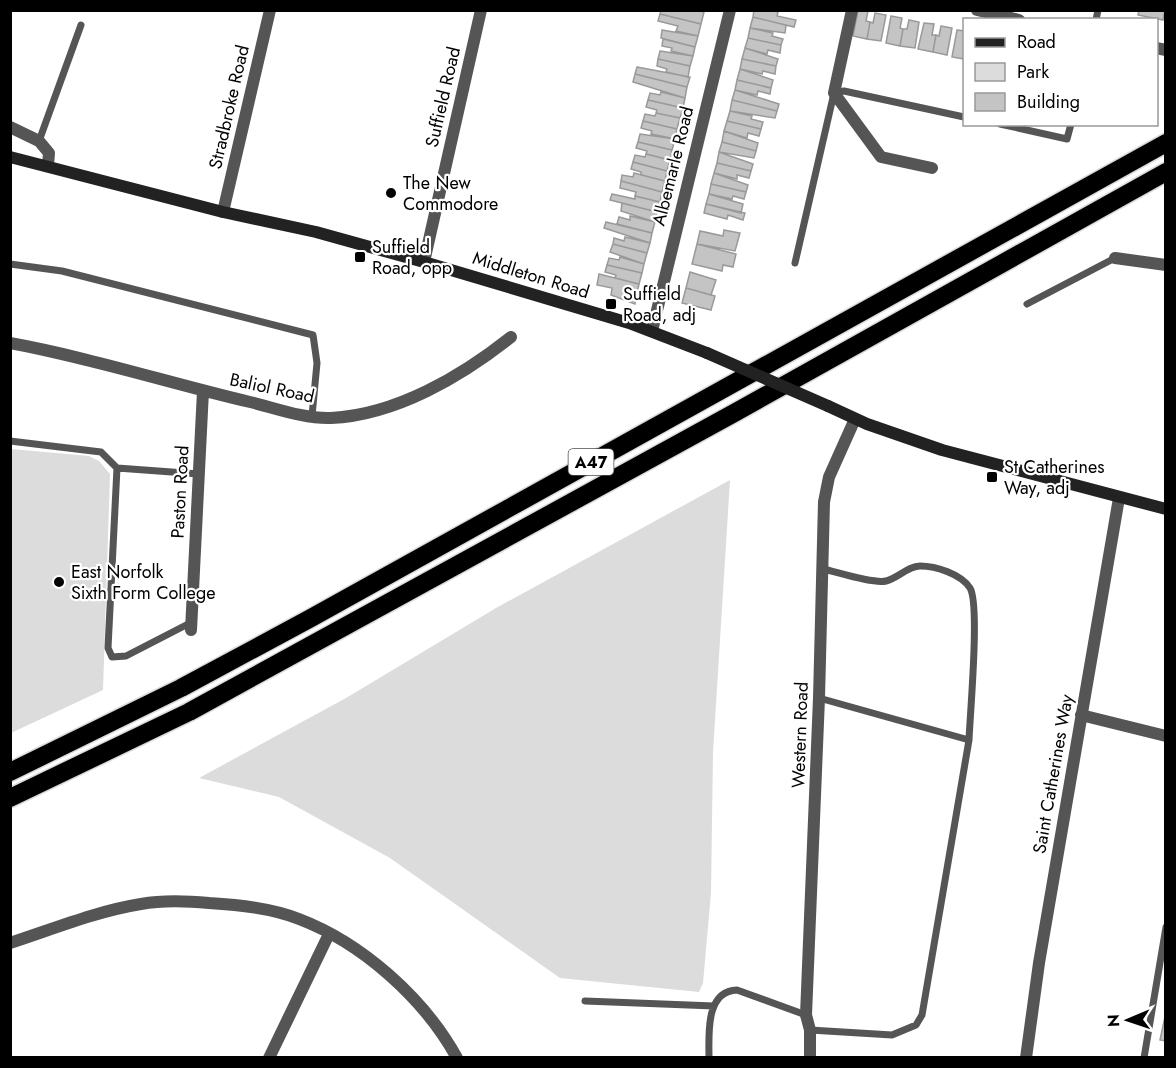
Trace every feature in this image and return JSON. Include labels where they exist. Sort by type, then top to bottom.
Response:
[{"type":"highway","name":"A47","points":[[10,772],[181,688],[311,618],[1166,143]]},
{"type":"highway","name":"A47","points":[[10,798],[55,779],[189,712],[736,412],[1166,172]]},
{"type":"main road","name":"Middleton Road","points":[[10,157],[223,212],[316,232],[652,331],[855,419],[942,450],[1166,509]]},
{"type":"street","name":"Stradbroke Road","points":[[223,212],[270,10]]},
{"type":"street","name":"Suffield Road","points":[[424,262],[482,10]]},
{"type":"street","name":"Albemarle Road","points":[[652,331],[730,10]]},
{"type":"street","points":[[852,10],[834,93],[881,157],[932,168]]},
{"type":"street","points":[[977,10],[1011,18]]},
{"type":"street","points":[[10,127],[39,141],[49,153],[48,165]]},
{"type":"street","points":[[1115,258],[1166,265]]},
{"type":"street","name":"Baliol Road","points":[[10,343],[78,356],[203,391],[330,418],[391,406],[474,367],[512,337]]},
{"type":"street","name":"Paston Road","points":[[191,626],[203,391]]},
{"type":"street","name":"Western Road","points":[[810,1058],[810,1029],[806,1015],[819,698],[824,502],[829,477],[855,419]]},
{"type":"street","name":"Saint Catherines Way","points":[[1026,1058],[1039,963],[1119,498]]},
{"type":"street","points":[[1081,715],[1166,736]]},
{"type":"street","points":[[10,943],[116,909],[144,903],[189,902],[239,905],[271,911],[299,919],[366,956],[419,1005],[447,1039],[457,1058]]},
{"type":"street","points":[[269,1058],[329,934]]},
{"type":"lane","points":[[39,141],[81,25]]},
{"type":"lane","points":[[795,263],[834,93],[844,91],[963,117]]},
{"type":"lane","points":[[1009,126],[1067,139],[1070,126]]},
{"type":"lane","points":[[1027,304],[1115,258]]},
{"type":"lane","points":[[10,264],[62,271],[313,334],[316,363],[312,416]]},
{"type":"lane","points":[[10,441],[100,452],[117,468],[199,474]]},
{"type":"lane","points":[[117,468],[108,648],[112,657],[126,656],[191,626]]},
{"type":"lane","points":[[810,1029],[892,1035],[916,1025],[922,1015],[969,740],[974,605],[971,590],[964,581],[953,574],[920,566],[882,581],[823,569]]},
{"type":"lane","points":[[819,698],[969,740]]},
{"type":"lane","points":[[1144,1058],[1166,927]]},
{"type":"lane","points":[[709,1058],[710,1023],[714,1006],[720,995],[737,990],[806,1015]]},
{"type":"lane","points":[[585,1001],[714,1006]]},
{"type":"green space","name":"East Norfolk Sixth Form College","points":[[11,449],[89,456],[99,461],[110,474],[103,690],[11,733]]},
{"type":"green space","points":[[730,480],[713,752],[711,893],[703,983],[699,992],[560,978],[390,858],[279,797],[199,778],[346,698],[496,608]]},
{"type":"building","points":[[661,10],[704,12],[701,24],[660,14]]},
{"type":"building","points":[[754,10],[778,12],[777,16],[796,20],[794,27],[753,17]]},
{"type":"building","points":[[858,10],[868,11],[866,21],[870,22],[867,39],[853,36]]},
{"type":"building","points":[[1139,10],[1165,10],[1163,20],[1138,15]]},
{"type":"building","points":[[875,13],[886,15],[881,41],[867,39],[870,22],[873,23]]},
{"type":"building","points":[[660,14],[701,24],[698,36],[676,31],[678,26],[658,21]]},
{"type":"building","points":[[891,16],[902,18],[900,46],[886,43]]},
{"type":"building","points":[[753,17],[786,25],[785,33],[750,28]]},
{"type":"building","points":[[909,20],[919,22],[915,48],[900,46],[903,29],[907,29]]},
{"type":"building","points":[[924,23],[934,24],[932,35],[936,35],[933,52],[918,49]]},
{"type":"building","points":[[941,26],[952,28],[947,55],[933,52],[936,35],[939,36]]},
{"type":"building","points":[[750,28],[773,33],[772,36],[783,39],[781,45],[748,38]]},
{"type":"building","points":[[662,30],[698,36],[695,47],[661,38]]},
{"type":"building","points":[[957,30],[963,31],[963,59],[952,57]]},
{"type":"building","points":[[748,38],[781,45],[780,53],[768,50],[767,54],[745,48]]},
{"type":"building","points":[[663,39],[695,47],[693,56],[671,51],[672,48],[662,46]]},
{"type":"building","points":[[745,48],[778,59],[776,66],[742,59]]},
{"type":"building","points":[[660,51],[693,56],[690,66],[658,59]]},
{"type":"building","points":[[658,59],[690,66],[688,77],[666,72],[667,69],[657,66]]},
{"type":"building","points":[[742,59],[776,66],[775,74],[763,71],[762,74],[740,69]]},
{"type":"building","points":[[637,67],[690,77],[687,87],[635,74]]},
{"type":"building","points":[[740,69],[773,80],[771,88],[737,80]]},
{"type":"building","points":[[635,74],[687,87],[685,98],[633,82]]},
{"type":"building","points":[[737,80],[771,88],[770,94],[758,91],[757,95],[735,90]]},
{"type":"building","points":[[735,90],[779,104],[777,111],[732,100]]},
{"type":"building","points":[[661,92],[685,98],[683,108],[648,100],[650,93],[660,95]]},
{"type":"building","points":[[648,100],[683,108],[680,118],[656,113],[657,110],[646,107]]},
{"type":"building","points":[[732,100],[777,111],[775,118],[730,111]]},
{"type":"building","points":[[730,111],[752,116],[751,119],[763,122],[761,129],[727,121]]},
{"type":"building","points":[[656,113],[680,118],[677,129],[643,121],[645,114],[655,116]]},
{"type":"building","points":[[643,121],[677,129],[675,139],[651,134],[652,131],[641,128]]},
{"type":"building","points":[[727,121],[761,129],[759,136],[748,133],[747,138],[724,131]]},
{"type":"building","points":[[724,131],[758,143],[756,151],[722,142]]},
{"type":"building","points":[[640,134],[675,139],[672,150],[638,142]]},
{"type":"building","points":[[638,142],[672,150],[670,160],[646,154],[647,151],[636,148]]},
{"type":"building","points":[[722,142],[756,151],[754,158],[719,152]]},
{"type":"building","points":[[719,152],[753,164],[751,171],[717,163]]},
{"type":"building","points":[[646,154],[670,160],[667,171],[633,162],[635,155],[645,157]]},
{"type":"building","points":[[633,162],[667,171],[665,181],[641,175],[641,172],[631,169]]},
{"type":"building","points":[[717,163],[751,171],[749,178],[737,175],[737,179],[714,173]]},
{"type":"building","points":[[634,173],[665,181],[662,192],[621,181],[622,175],[633,177]]},
{"type":"building","points":[[714,173],[748,185],[746,192],[711,184]]},
{"type":"building","points":[[621,181],[662,192],[660,202],[635,196],[636,192],[620,188]]},
{"type":"building","points":[[711,184],[746,192],[744,199],[709,194]]},
{"type":"building","points":[[612,194],[635,199],[635,196],[660,202],[657,212],[610,200]]},
{"type":"building","points":[[709,194],[743,204],[741,213],[706,204]]},
{"type":"building","points":[[622,203],[657,212],[655,222],[621,211]]},
{"type":"building","points":[[706,204],[745,213],[743,220],[728,215],[727,219],[704,213]]},
{"type":"building","points":[[630,216],[655,222],[652,233],[617,224],[619,217],[630,220]]},
{"type":"building","points":[[606,222],[652,233],[650,243],[604,228]]},
{"type":"building","points":[[724,230],[740,233],[735,251],[697,244],[700,231],[723,236]]},
{"type":"building","points":[[625,237],[650,243],[647,253],[613,244],[614,238],[624,241]]},
{"type":"building","points":[[613,244],[647,253],[644,264],[610,252]]},
{"type":"building","points":[[697,244],[736,254],[733,267],[723,265],[722,271],[692,264]]},
{"type":"building","points":[[620,257],[644,264],[642,273],[607,265],[609,258],[619,260]]},
{"type":"building","points":[[607,265],[642,273],[639,284],[615,278],[616,275],[605,272]]},
{"type":"building","points":[[690,272],[716,280],[711,295],[686,288]]},
{"type":"building","points":[[599,274],[639,284],[635,304],[611,295],[612,288],[597,285]]},
{"type":"building","points":[[686,288],[715,296],[711,310],[682,303]]},
{"type":"building","points":[[1166,1012],[1166,1041],[1160,1040]]},
{"type":"place","name":"The New Commodore","points":[[391,193]]},
{"type":"place","name":"Suffield Road, opp","points":[[360,257]]},
{"type":"place","name":"Suffield Road, adj","points":[[611,304]]},
{"type":"place","name":"St Catherines Way, adj","points":[[992,477]]},
{"type":"place","name":"East Norfolk Sixth Form College","points":[[59,582]]}]
